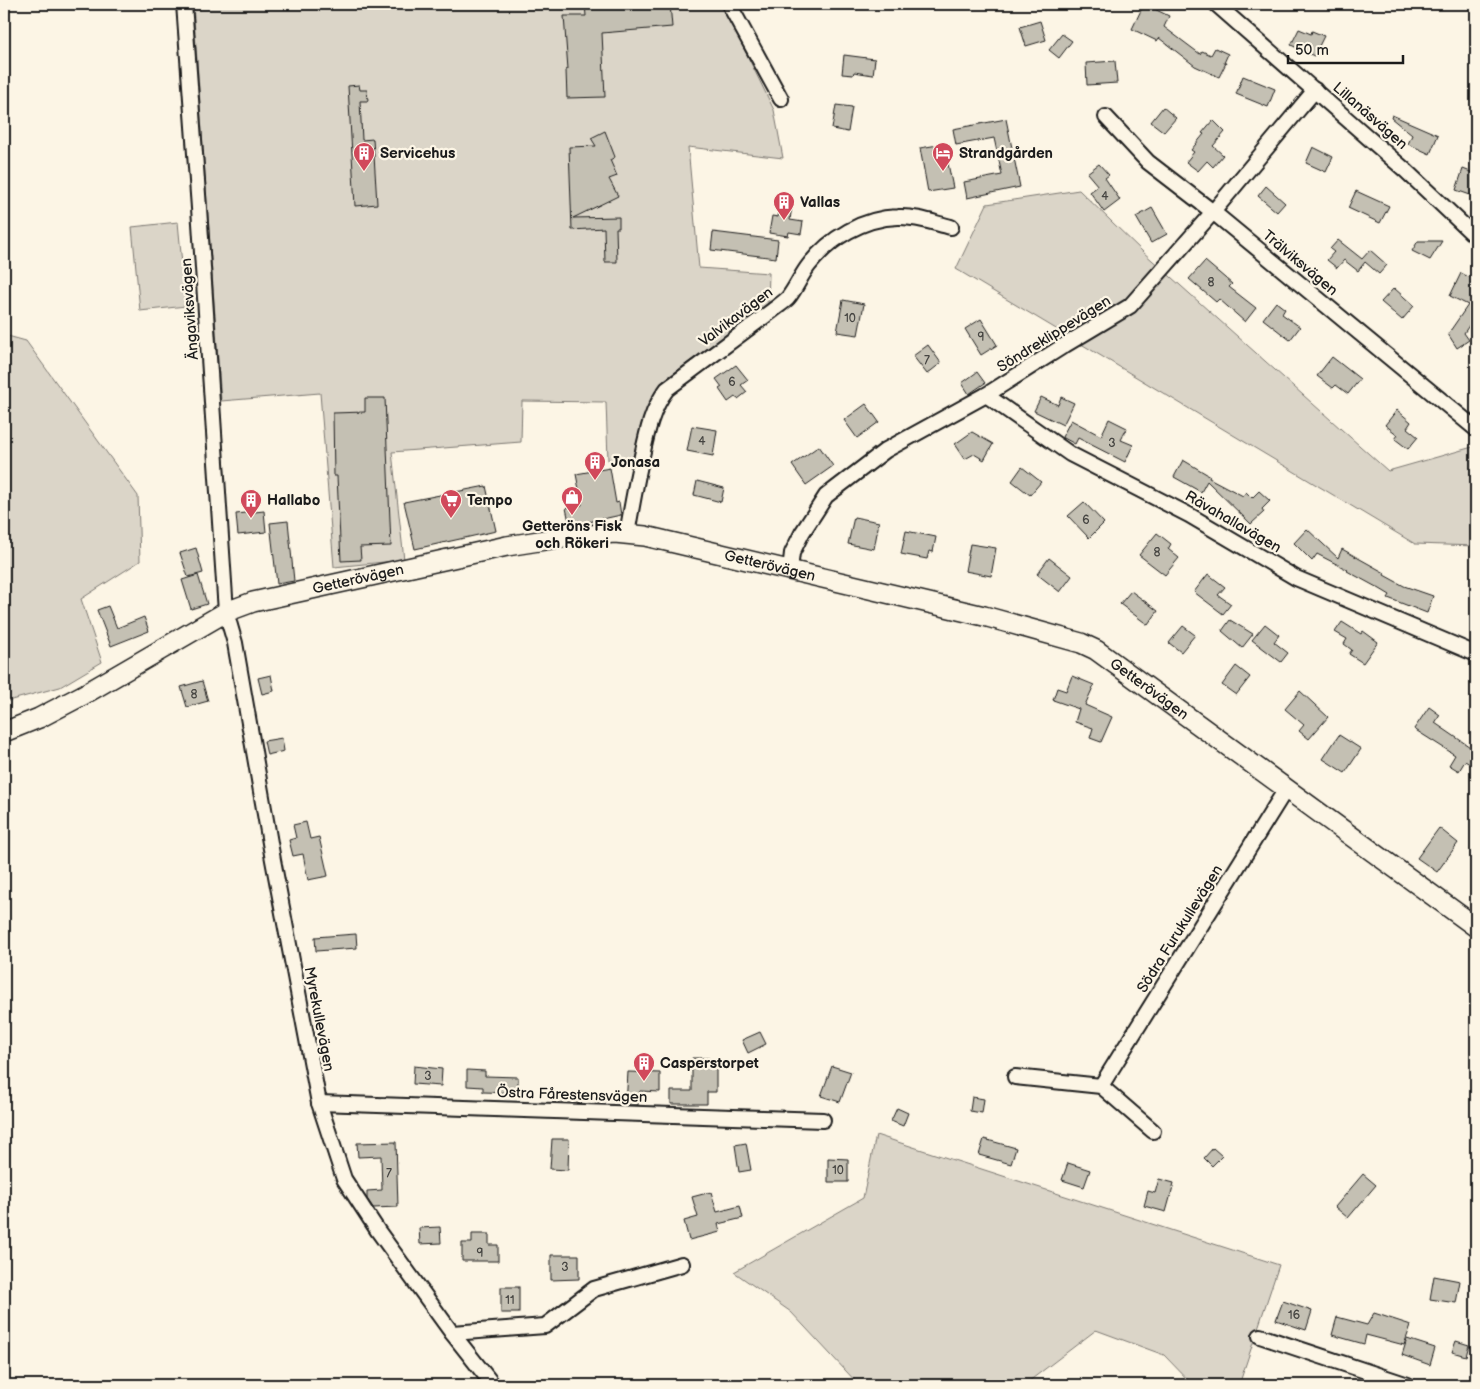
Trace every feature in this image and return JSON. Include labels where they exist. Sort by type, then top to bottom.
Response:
[{"type":"street","name":"Ängaviksvägen","points":[[184,4],[226,612]]},
{"type":"street","points":[[729,4],[781,99]]},
{"type":"street","name":"Lillanäsvägen","points":[[1216,4],[1405,170],[1476,237]]},
{"type":"street","name":"Söndreklippevägen","points":[[790,570],[792,553],[802,533],[826,496],[886,450],[986,395],[1130,306],[1213,212],[1315,90]]},
{"type":"street","name":"Trälviksvägen","points":[[1106,118],[1148,162],[1213,212],[1476,429]]},
{"type":"street","name":"Valvikavägen","points":[[627,534],[649,426],[660,399],[667,389],[788,298],[809,265],[823,250],[842,235],[862,224],[899,216],[916,218],[951,227]]},
{"type":"street","name":"Rävahallavägen","points":[[986,395],[1070,454],[1189,515],[1296,578],[1476,654]]},
{"type":"street","name":"Getterövägen","points":[[4,732],[39,718],[83,695],[226,612],[253,602],[507,546],[574,536],[615,533],[645,536],[984,616],[1081,643],[1096,650],[1476,927]]},
{"type":"street","name":"Myrekullevägen","points":[[226,612],[235,643],[273,860],[319,1104],[344,1179],[378,1231],[452,1333],[493,1385]]},
{"type":"street","name":"Södra Furukullevägen","points":[[1101,1086],[1286,789]]},
{"type":"street","points":[[1015,1077],[1101,1086],[1153,1131]]},
{"type":"street","name":"Östra Fårestensvägen","points":[[319,1104],[823,1120]]},
{"type":"street","points":[[452,1333],[546,1326],[594,1289],[682,1264]]},
{"type":"street","points":[[1260,1336],[1408,1385]]},
{"type":"shaded area","points":[[193,4],[722,4],[774,110],[783,158],[688,147],[699,268],[769,273],[768,305],[664,380],[642,421],[632,461],[608,460],[606,402],[522,401],[521,442],[392,452],[404,560],[334,567],[320,393],[221,401]]},
{"type":"shaded area","points":[[1079,190],[1143,252],[1388,471],[1476,446],[1476,546],[1415,544],[956,269],[987,204]]},
{"type":"shaded area","points":[[178,222],[186,306],[140,311],[132,227]]},
{"type":"shaded area","points":[[4,335],[26,341],[138,496],[140,561],[81,599],[102,662],[60,687],[4,702]]},
{"type":"shaded area","points":[[876,1135],[1279,1265],[1239,1385],[1193,1385],[1164,1355],[1096,1330],[1024,1385],[859,1385],[791,1312],[734,1272],[863,1198]]},
{"type":"building","points":[[585,4],[670,4],[672,27],[602,33],[605,97],[567,98],[566,70],[568,69],[564,16],[586,16]]},
{"type":"building","points":[[1144,4],[1169,16],[1164,27],[1200,54],[1202,51],[1211,55],[1215,48],[1228,54],[1219,77],[1195,66],[1159,38],[1157,41],[1132,29]]},
{"type":"building","points":[[1040,21],[1046,40],[1026,46],[1020,27]]},
{"type":"building","points":[[1299,29],[1311,34],[1312,31],[1324,36],[1314,56],[1291,45]]},
{"type":"building","points":[[1062,34],[1072,41],[1059,58],[1049,50]]},
{"type":"building","points":[[844,55],[875,59],[873,75],[854,72],[853,75],[842,74]]},
{"type":"building","points":[[1115,61],[1117,83],[1087,85],[1086,63]]},
{"type":"building","points":[[1243,76],[1275,89],[1268,107],[1236,94]]},
{"type":"building","name":"Servicehus","points":[[359,85],[360,90],[367,90],[368,101],[360,101],[362,140],[373,139],[377,204],[355,206],[348,86]]},
{"type":"building","points":[[836,105],[852,107],[848,132],[832,129]]},
{"type":"building","points":[[1163,107],[1176,118],[1164,132],[1151,122]]},
{"type":"building","points":[[1392,115],[1438,135],[1430,154],[1408,144],[1412,135],[1391,118]]},
{"type":"building","points":[[1006,119],[1020,187],[967,198],[964,182],[1002,175],[994,138],[956,145],[953,129]]},
{"type":"building","points":[[1213,120],[1225,132],[1213,146],[1223,155],[1213,167],[1207,161],[1198,171],[1186,162],[1194,152],[1191,150]]},
{"type":"building","points":[[605,131],[615,157],[610,160],[617,176],[609,179],[618,196],[573,218],[619,217],[619,228],[616,228],[617,262],[605,262],[604,228],[572,230],[569,147],[596,146],[591,138]]},
{"type":"building","points":[[944,144],[953,188],[928,192],[920,148]]},
{"type":"building","points":[[1313,147],[1333,157],[1326,172],[1306,163]]},
{"type":"building","points":[[1099,164],[1109,175],[1105,178],[1120,200],[1104,212],[1090,192],[1098,186],[1087,173]]},
{"type":"building","points":[[1463,169],[1476,174],[1476,197],[1456,190]]},
{"type":"building","points":[[1266,186],[1285,203],[1277,212],[1258,196]]},
{"type":"building","points":[[1356,191],[1389,206],[1380,223],[1348,208]]},
{"type":"building","name":"Vallas","points":[[780,204],[792,206],[790,220],[803,222],[801,234],[789,232],[788,236],[769,233],[772,216],[778,217]]},
{"type":"building","points":[[1152,208],[1167,234],[1151,243],[1136,217]]},
{"type":"building","points":[[713,232],[778,240],[776,258],[711,250]]},
{"type":"building","points":[[1338,240],[1362,259],[1370,250],[1387,265],[1379,274],[1365,262],[1358,271],[1344,260],[1337,268],[1327,260],[1334,252],[1330,249]]},
{"type":"building","points":[[1418,241],[1442,241],[1430,260],[1412,251]]},
{"type":"building","points":[[1205,261],[1232,284],[1229,287],[1256,308],[1245,322],[1219,299],[1216,302],[1189,279]]},
{"type":"building","points":[[1461,273],[1476,281],[1476,315],[1464,333],[1469,340],[1457,348],[1448,334],[1468,305],[1450,296]]},
{"type":"building","points":[[1394,288],[1414,306],[1402,320],[1381,302]]},
{"type":"building","points":[[843,300],[864,304],[858,335],[837,332]]},
{"type":"building","points":[[1276,302],[1285,309],[1282,314],[1300,327],[1290,340],[1263,319]]},
{"type":"building","points":[[981,319],[997,345],[981,355],[965,329]]},
{"type":"building","points":[[928,345],[941,363],[927,374],[913,356]]},
{"type":"building","points":[[1332,357],[1360,379],[1348,394],[1336,385],[1333,388],[1317,376]]},
{"type":"building","points":[[736,365],[748,380],[741,385],[747,392],[738,399],[735,397],[728,402],[719,389],[722,387],[716,379]]},
{"type":"building","points":[[977,372],[985,383],[969,394],[962,383]]},
{"type":"building","points":[[1041,397],[1058,405],[1061,397],[1074,403],[1063,425],[1034,411]]},
{"type":"building","points":[[365,398],[385,398],[391,546],[360,547],[361,560],[341,561],[337,476],[334,476],[333,413],[365,412]]},
{"type":"building","points":[[866,404],[879,422],[857,438],[844,420]]},
{"type":"building","points":[[1397,410],[1411,422],[1407,428],[1418,437],[1408,449],[1395,439],[1398,435],[1385,425]]},
{"type":"building","points":[[1109,419],[1127,428],[1121,440],[1133,445],[1125,462],[1078,438],[1075,444],[1062,437],[1071,420],[1101,436]]},
{"type":"building","points":[[692,426],[717,430],[713,456],[687,451]]},
{"type":"building","points":[[972,432],[993,444],[984,460],[974,454],[965,459],[955,444]]},
{"type":"building","points":[[819,446],[833,466],[806,485],[792,465]]},
{"type":"building","points":[[1183,460],[1210,476],[1209,478],[1243,496],[1246,492],[1252,498],[1259,491],[1270,501],[1262,509],[1264,512],[1251,524],[1207,481],[1201,492],[1174,477]]},
{"type":"building","points":[[1022,467],[1041,482],[1030,495],[1012,481]]},
{"type":"building","points":[[610,468],[616,503],[619,502],[621,515],[570,526],[566,508],[582,505],[576,474]]},
{"type":"building","points":[[697,481],[724,488],[721,502],[694,495]]},
{"type":"building","name":"Tempo","points":[[486,486],[496,531],[415,549],[404,502]]},
{"type":"building","points":[[1084,502],[1104,523],[1089,538],[1068,516]]},
{"type":"building","name":"Hallabo","points":[[264,511],[266,532],[238,535],[236,514]]},
{"type":"building","points":[[854,517],[879,522],[874,549],[848,544]]},
{"type":"building","points":[[288,521],[294,581],[277,584],[270,523]]},
{"type":"building","points":[[1307,529],[1338,558],[1342,549],[1404,586],[1433,596],[1427,613],[1388,598],[1390,595],[1317,554],[1312,561],[1294,543]]},
{"type":"building","points":[[906,531],[936,537],[933,552],[929,551],[927,559],[901,554]]},
{"type":"building","points":[[1157,533],[1171,544],[1168,549],[1179,558],[1165,575],[1139,555]]},
{"type":"building","points":[[970,544],[996,548],[991,576],[965,571]]},
{"type":"building","points":[[196,548],[203,573],[188,577],[180,553]]},
{"type":"building","points":[[1049,558],[1072,576],[1060,592],[1037,574]]},
{"type":"building","points":[[1208,574],[1225,587],[1218,595],[1231,604],[1223,614],[1194,592]]},
{"type":"building","points":[[198,575],[207,604],[191,609],[182,580]]},
{"type":"building","points":[[1131,591],[1158,611],[1148,625],[1120,604]]},
{"type":"building","points":[[108,606],[117,628],[144,617],[149,631],[111,646],[97,610]]},
{"type":"building","points":[[1230,620],[1253,634],[1242,648],[1222,631]]},
{"type":"building","points":[[1342,622],[1361,634],[1363,631],[1378,642],[1363,663],[1349,654],[1352,650],[1344,644],[1347,639],[1335,632]]},
{"type":"building","points":[[1265,624],[1279,635],[1274,642],[1288,653],[1281,662],[1252,640]]},
{"type":"building","points":[[1183,626],[1195,635],[1181,652],[1169,643]]},
{"type":"building","points":[[1236,666],[1250,677],[1236,695],[1222,685]]},
{"type":"building","points":[[271,675],[274,691],[262,694],[258,678]]},
{"type":"building","points":[[1072,676],[1094,685],[1085,705],[1112,717],[1101,742],[1090,738],[1093,728],[1075,722],[1079,709],[1053,700],[1057,688],[1066,691]]},
{"type":"building","points":[[202,681],[208,701],[187,707],[181,687]]},
{"type":"building","points":[[1300,691],[1328,717],[1309,739],[1299,731],[1304,725],[1285,709]]},
{"type":"building","points":[[1429,707],[1440,715],[1435,723],[1476,751],[1476,768],[1465,761],[1459,771],[1449,765],[1455,755],[1414,729]]},
{"type":"building","points":[[1339,735],[1361,749],[1345,773],[1323,759]]},
{"type":"building","points":[[282,738],[284,751],[267,755],[264,741]]},
{"type":"building","points":[[306,822],[310,839],[319,837],[328,876],[308,880],[303,854],[293,856],[289,840],[296,838],[293,825]]},
{"type":"building","points":[[1439,828],[1458,843],[1437,872],[1417,858]]},
{"type":"building","points":[[356,934],[357,948],[316,951],[315,937]]},
{"type":"building","points":[[760,1032],[766,1044],[748,1053],[742,1040]]},
{"type":"building","points":[[692,1058],[709,1058],[709,1064],[716,1064],[716,1092],[707,1092],[707,1104],[671,1104],[671,1091],[692,1091]]},
{"type":"building","points":[[414,1066],[442,1069],[441,1086],[413,1084]]},
{"type":"building","points":[[832,1066],[851,1072],[840,1102],[821,1096]]},
{"type":"building","points":[[467,1070],[485,1071],[485,1076],[518,1077],[518,1093],[483,1092],[483,1087],[467,1086]]},
{"type":"building","name":"Casperstorpet","points":[[628,1072],[660,1073],[660,1092],[640,1091],[638,1105],[626,1105]]},
{"type":"building","points":[[972,1097],[984,1099],[982,1113],[970,1111]]},
{"type":"building","points":[[897,1108],[908,1113],[903,1126],[891,1121]]},
{"type":"building","points":[[552,1139],[569,1139],[568,1170],[550,1169]]},
{"type":"building","points":[[984,1139],[1016,1148],[1011,1164],[979,1155]]},
{"type":"building","points":[[396,1142],[398,1207],[373,1208],[367,1199],[367,1191],[382,1190],[381,1156],[358,1157],[357,1143]]},
{"type":"building","points":[[746,1143],[751,1170],[739,1172],[735,1145]]},
{"type":"building","points":[[1213,1148],[1222,1156],[1212,1166],[1204,1158]]},
{"type":"building","points":[[828,1158],[848,1159],[848,1182],[828,1182]]},
{"type":"building","points":[[1068,1163],[1090,1170],[1084,1187],[1062,1180]]},
{"type":"building","points":[[1363,1174],[1376,1185],[1348,1218],[1335,1207]]},
{"type":"building","points":[[1159,1179],[1174,1183],[1166,1212],[1144,1206],[1148,1191],[1155,1193]]},
{"type":"building","points":[[711,1192],[717,1212],[740,1206],[743,1218],[718,1224],[720,1232],[689,1240],[684,1221],[698,1217],[692,1197]]},
{"type":"building","points":[[440,1227],[441,1243],[420,1244],[419,1228]]},
{"type":"building","points":[[472,1234],[489,1234],[489,1245],[498,1245],[498,1261],[462,1261],[462,1243],[472,1243]]},
{"type":"building","points":[[551,1255],[579,1255],[579,1279],[551,1280]]},
{"type":"building","points":[[1434,1276],[1460,1281],[1456,1303],[1430,1299]]},
{"type":"building","points":[[501,1287],[519,1287],[519,1313],[501,1313]]},
{"type":"building","points":[[1283,1301],[1312,1311],[1306,1330],[1276,1320]]},
{"type":"building","points":[[1374,1313],[1411,1325],[1404,1345],[1366,1335],[1364,1344],[1332,1335],[1337,1317],[1367,1325]]},
{"type":"building","points":[[1407,1339],[1435,1348],[1430,1365],[1402,1355]]},
{"type":"building","points":[[1456,1341],[1469,1345],[1466,1356],[1452,1352]]},
{"type":"place","name":"Servicehus","points":[[364,172]]},
{"type":"place","name":"Strandgården","points":[[943,172]]},
{"type":"place","name":"Vallas","points":[[784,221]]},
{"type":"place","name":"Jonasa","points":[[595,481]]},
{"type":"place","name":"Getteröns Fisk och Rökeri","points":[[572,516]]},
{"type":"place","name":"Hallabo","points":[[251,519]]},
{"type":"place","name":"Tempo","points":[[451,519]]},
{"type":"place","name":"Casperstorpet","points":[[644,1082]]}]
